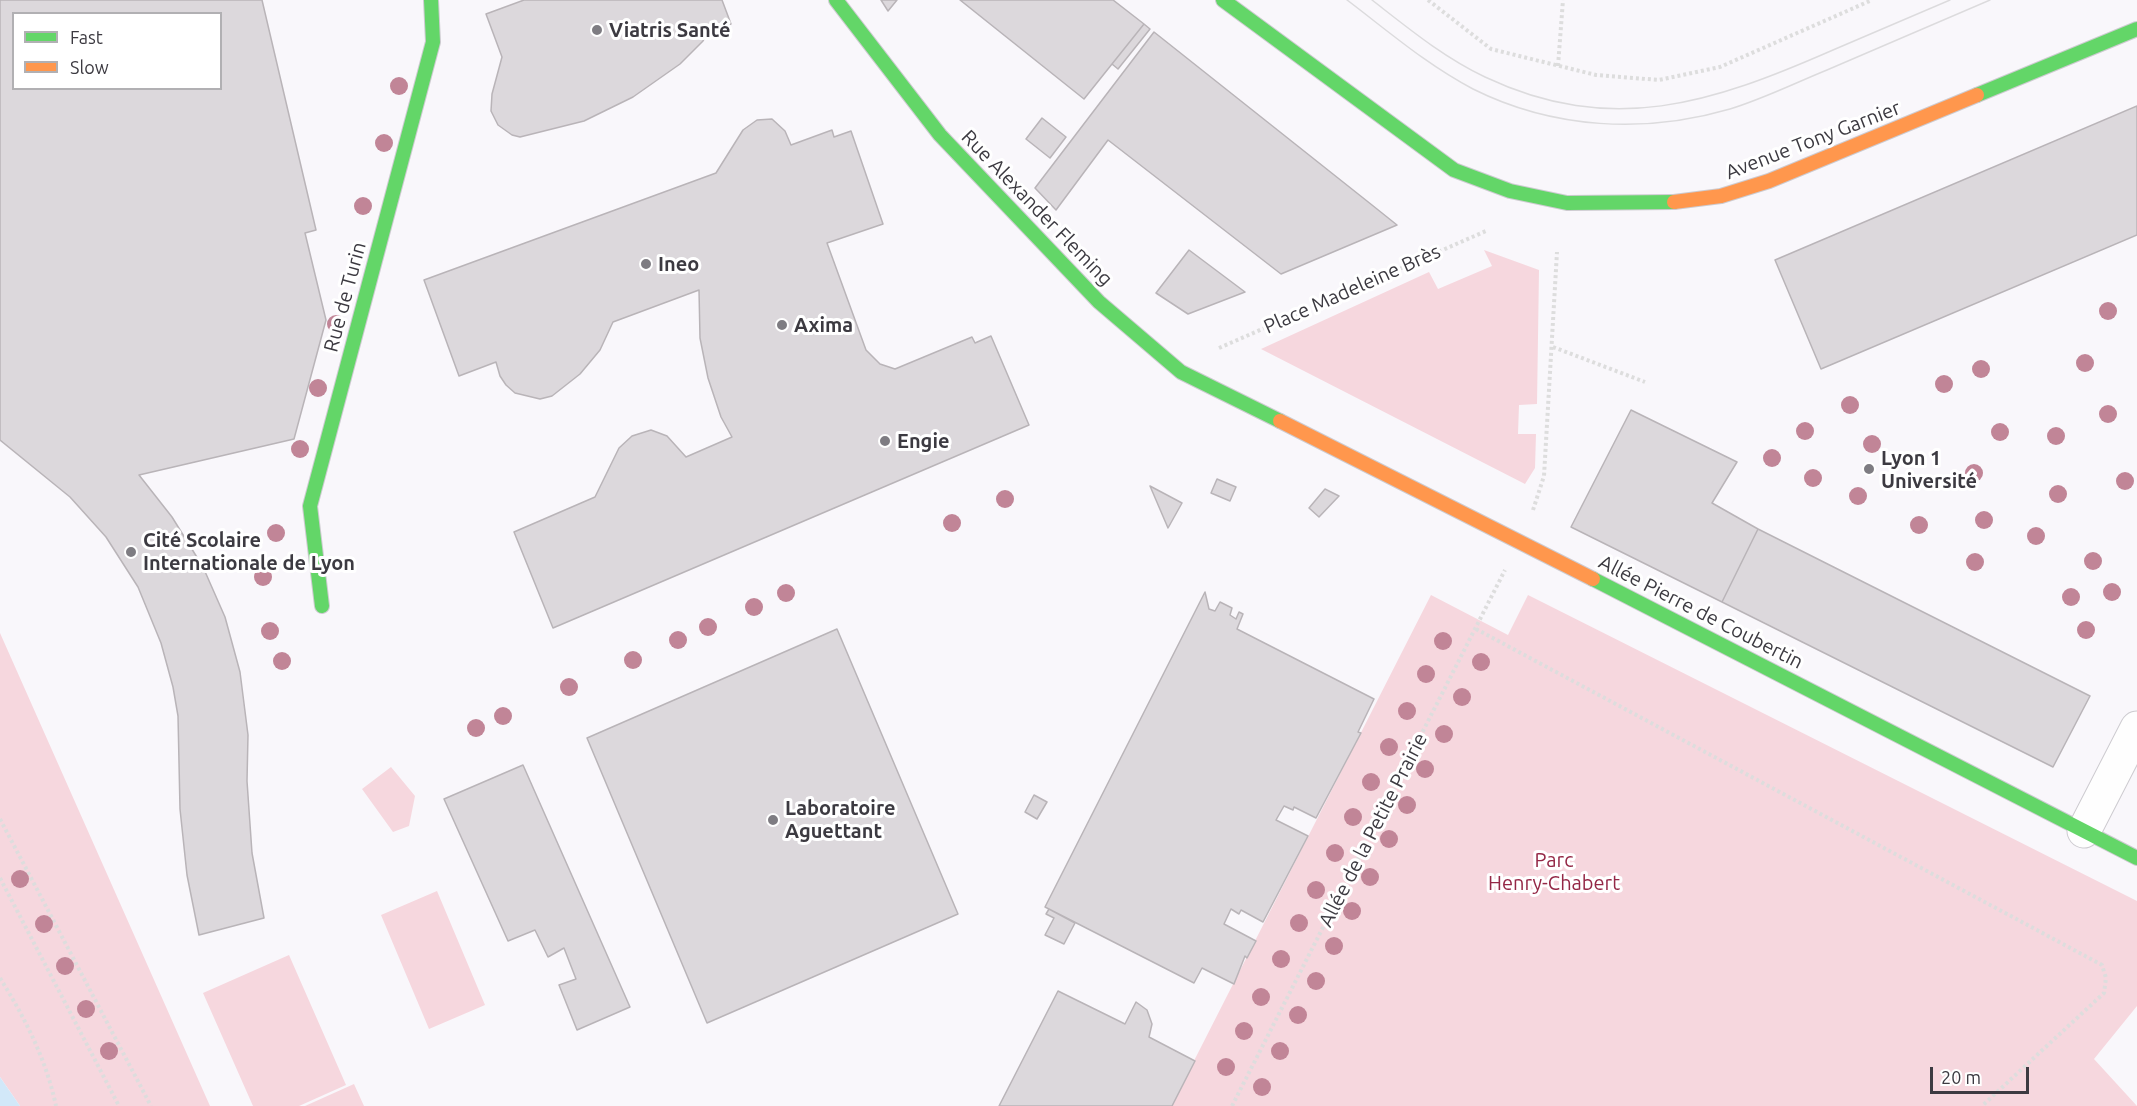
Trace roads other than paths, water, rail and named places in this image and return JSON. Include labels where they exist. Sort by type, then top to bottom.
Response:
[{"type":"street","name":"Rue de Turin","points":[[322,606],[310,506],[434,42],[431,0]]},
{"type":"street","name":"Rue Alexander Fleming","points":[[836,0],[940,135],[1099,302],[1181,372],[1245,404]]},
{"type":"street","name":"Avenue Tony Garnier","points":[[1223,0],[1454,170],[1510,191],[1567,202],[1670,203],[1720,196],[1749,187],[2137,29]]},
{"type":"street","name":"Allée Pierre de Coubertin","points":[[1245,404],[1530,546],[2137,858]]},
{"type":"street","points":[[2084,831],[2137,728]]},
{"type":"water","points":[[0,1077],[20,1106],[0,1106]]},
{"type":"tram line","points":[[1347,0],[1408,47],[1473,89],[1535,113],[1600,123],[1632,124],[1698,117],[1742,105],[1990,0]]},
{"type":"tram line","points":[[1372,0],[1440,51],[1485,77],[1531,95],[1576,106],[1619,109],[1661,106],[1703,98],[1745,85],[1789,69],[1950,0]]},
{"type":"place","name":"Viatris Santé","points":[[597,30]]},
{"type":"place","name":"Ineo","points":[[646,264]]},
{"type":"place","name":"Axima","points":[[782,325]]},
{"type":"place","name":"Engie","points":[[885,441]]},
{"type":"place","name":"Lyon 1 Université","points":[[1869,469]]},
{"type":"place","name":"Cité Scolaire Internationale de Lyon","points":[[131,552]]},
{"type":"place","name":"Laboratoire Aguettant","points":[[773,820]]},
{"type":"park label","name":"Parc Henry-Chabert","points":[[1554,872]]}]
